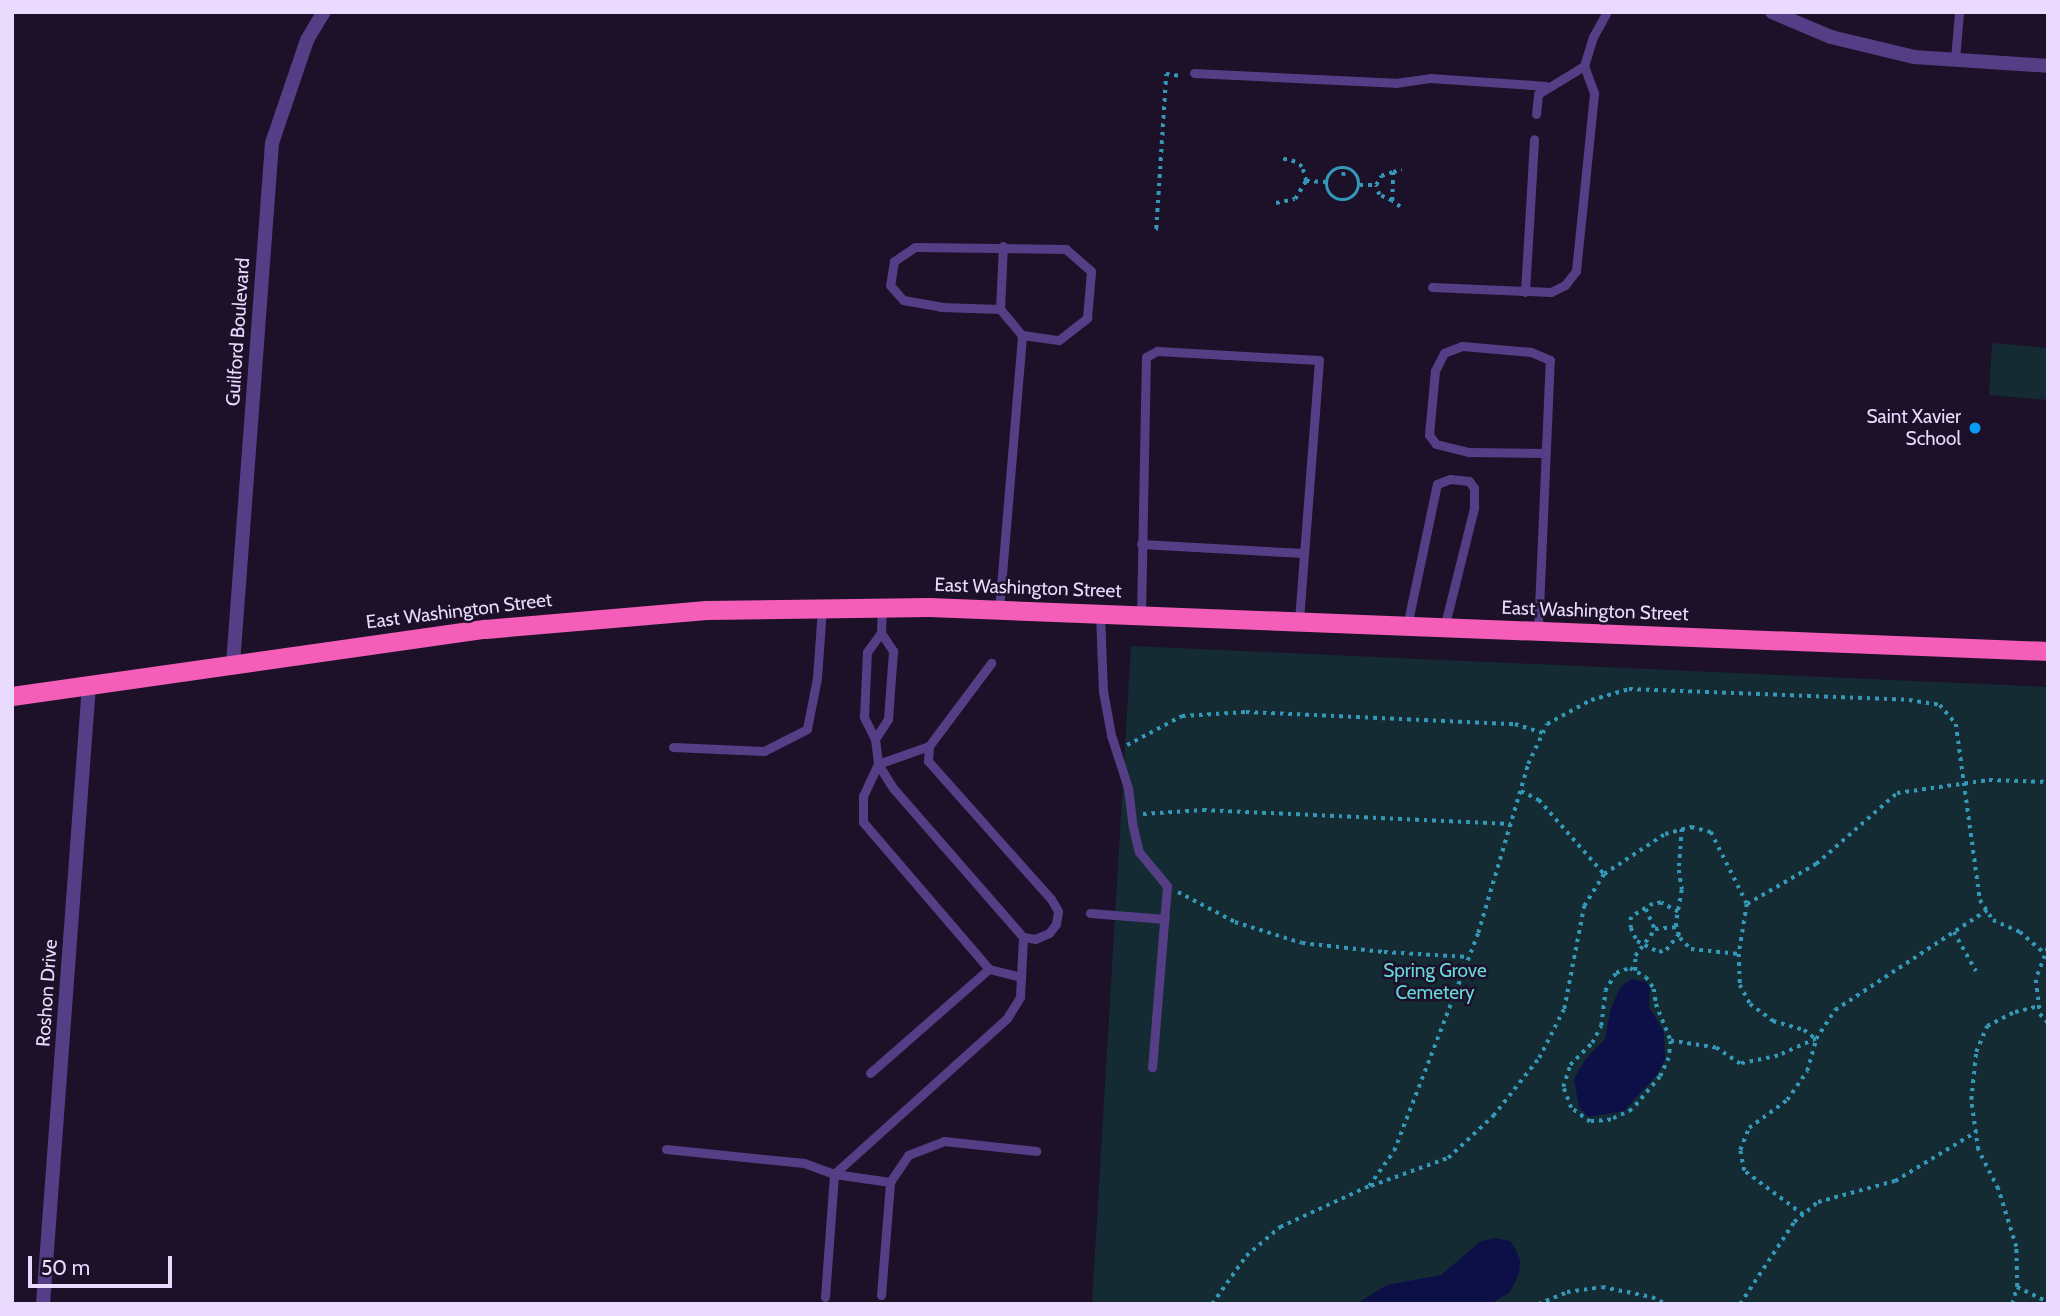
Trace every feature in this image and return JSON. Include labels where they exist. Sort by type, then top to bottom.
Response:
[{"type":"highway","name":"East Washington Street","points":[[12,696],[485,629],[706,610],[881,607],[999,610],[2048,651]]},
{"type":"street","name":"Guilford Boulevard","points":[[233,664],[272,142],[307,40],[324,12]]},
{"type":"street","points":[[1772,12],[1831,37],[1914,57],[2048,66]]},
{"type":"street","name":"Roshon Drive","points":[[43,1304],[89,685]]},
{"type":"lane","points":[[1432,287],[1551,292],[1565,285],[1576,271],[1594,93],[1584,66],[1593,37],[1607,12]]},
{"type":"lane","points":[[1955,60],[1959,12]]},
{"type":"lane","points":[[1536,114],[1538,94],[1546,86],[1584,66]]},
{"type":"lane","points":[[1194,73],[1395,83],[1430,78],[1546,86]]},
{"type":"lane","points":[[1525,292],[1534,139]]},
{"type":"lane","points":[[1000,309],[941,307],[904,300],[890,285],[894,261],[915,247],[1003,246],[1066,249],[1091,271],[1087,318],[1059,340],[1023,335],[1000,309],[1003,246]]},
{"type":"lane","points":[[999,610],[1023,335]]},
{"type":"lane","points":[[1538,631],[1550,360],[1531,352],[1462,346],[1444,353],[1435,371],[1429,435],[1436,443],[1469,452],[1545,453]]},
{"type":"lane","points":[[1141,615],[1146,357],[1157,351],[1319,360],[1299,622]]},
{"type":"lane","points":[[1406,626],[1437,484],[1450,478],[1469,481],[1474,488],[1474,508],[1444,628]]},
{"type":"lane","points":[[1141,544],[1303,553]]},
{"type":"lane","points":[[875,739],[888,719],[893,652],[881,633],[881,607]]},
{"type":"lane","points":[[673,747],[764,751],[807,729],[817,678],[822,608]]},
{"type":"lane","points":[[1100,614],[1103,691],[1128,788],[1139,852],[1167,886],[1152,1067]]},
{"type":"lane","points":[[881,633],[867,652],[864,717],[875,739],[878,764],[893,788],[1023,937],[1035,939],[1049,933],[1056,924],[1058,911],[1051,899],[928,761],[929,746],[991,663]]},
{"type":"lane","points":[[929,746],[878,764],[863,796],[863,822],[989,969],[1021,977]]},
{"type":"lane","points":[[1090,913],[1164,919]]},
{"type":"lane","points":[[825,1297],[834,1174],[1007,1018],[1020,997],[1023,937]]},
{"type":"lane","points":[[870,1073],[989,969]]},
{"type":"lane","points":[[881,1295],[890,1182],[908,1155],[944,1141],[1036,1151]]},
{"type":"lane","points":[[666,1149],[804,1163],[834,1174],[890,1182]]},
{"type":"path","points":[[1158,229],[1166,74],[1190,76],[1194,73]]},
{"type":"path","points":[[1276,203],[1296,199],[1306,181],[1301,167],[1295,162],[1279,158]]},
{"type":"path","points":[[1343,176],[1344,167]]},
{"type":"path","points":[[1344,167],[1356,174],[1359,185],[1352,198],[1342,200],[1329,192],[1326,182],[1331,172],[1344,167]]},
{"type":"path","points":[[1376,185],[1384,174],[1402,170]]},
{"type":"path","points":[[1392,201],[1393,172]]},
{"type":"path","points":[[1306,181],[1326,182]]},
{"type":"path","points":[[1359,185],[1376,185]]},
{"type":"path","points":[[1376,185],[1379,195],[1399,207]]},
{"type":"path","points":[[1342,191],[1342,200]]},
{"type":"path","points":[[1369,1186],[1394,1151],[1469,957],[1521,791],[1547,724],[1591,700],[1629,689],[1909,700],[1940,705],[1956,724],[1980,900],[1993,920],[2020,932],[2045,954]]},
{"type":"path","points":[[1117,752],[1141,736],[1182,716],[1246,712],[1515,724],[1543,733]]},
{"type":"path","points":[[1746,904],[1816,864],[1897,793],[1989,780],[2048,782]]},
{"type":"path","points":[[1521,791],[1539,800],[1604,874]]},
{"type":"path","points":[[1131,814],[1203,810],[1511,824]]},
{"type":"path","points":[[1212,1304],[1246,1256],[1280,1227],[1369,1186],[1448,1158],[1493,1116],[1539,1058],[1564,1009],[1584,906],[1604,874],[1665,834],[1691,827],[1711,832],[1746,904],[1739,954],[1740,985],[1750,1004],[1773,1021],[1804,1030],[1815,1039]]},
{"type":"path","points":[[1682,829],[1679,870],[1682,890],[1677,927],[1679,934],[1691,949],[1739,954]]},
{"type":"path","points":[[1167,886],[1235,922],[1302,943],[1384,952],[1469,957]]},
{"type":"path","points":[[1678,912],[1661,902],[1631,917],[1631,928],[1637,941],[1659,952],[1666,950],[1679,934]]},
{"type":"path","points":[[1646,908],[1655,929]]},
{"type":"path","points":[[1803,1215],[1744,1171],[1740,1150],[1749,1128],[1787,1100],[1807,1071],[1815,1039],[1835,1010],[1987,910]]},
{"type":"path","points":[[1634,971],[1635,956],[1655,929],[1677,927]]},
{"type":"path","points":[[1954,932],[1976,971]]},
{"type":"path","points":[[2048,948],[2036,980],[2040,1014],[2048,1023]]},
{"type":"path","points":[[1630,968],[1646,977],[1654,989],[1656,1004],[1671,1041],[1669,1058],[1660,1077],[1632,1110],[1611,1120],[1590,1122],[1571,1108],[1563,1087],[1570,1065],[1592,1043],[1601,1026],[1605,991],[1616,973],[1630,968]]},
{"type":"path","points":[[2012,1304],[2017,1287],[2016,1247],[1998,1189],[1978,1150],[1971,1100],[1976,1052],[1987,1027],[2015,1012],[2039,1006]]},
{"type":"path","points":[[1671,1041],[1716,1048],[1740,1064],[1779,1056],[1815,1039]]},
{"type":"path","points":[[1740,1304],[1794,1222],[1818,1202],[1895,1181],[1976,1132]]},
{"type":"path","points":[[1538,1304],[1567,1292],[1602,1287],[1652,1297],[1666,1304]]},
{"type":"path","points":[[2017,1287],[2048,1302]]},
{"type":"green space","points":[[1992,343],[2048,348],[2048,400],[1989,395]]},
{"type":"green space","name":"Spring Grove Cemetery","points":[[1131,646],[2048,687],[2048,1304],[1092,1304]]},
{"type":"shaded area","points":[[1632,979],[1646,982],[1650,987],[1649,1007],[1664,1032],[1665,1059],[1659,1072],[1624,1111],[1589,1117],[1579,1108],[1574,1079],[1585,1060],[1605,1039],[1611,1008],[1621,986]]},
{"type":"shaded area","points":[[1495,1238],[1510,1241],[1515,1248],[1520,1260],[1519,1274],[1510,1292],[1490,1304],[1356,1304],[1387,1285],[1441,1275],[1481,1241]]},
{"type":"place","name":"Saint Xavier School","points":[[1975,428]]}]
